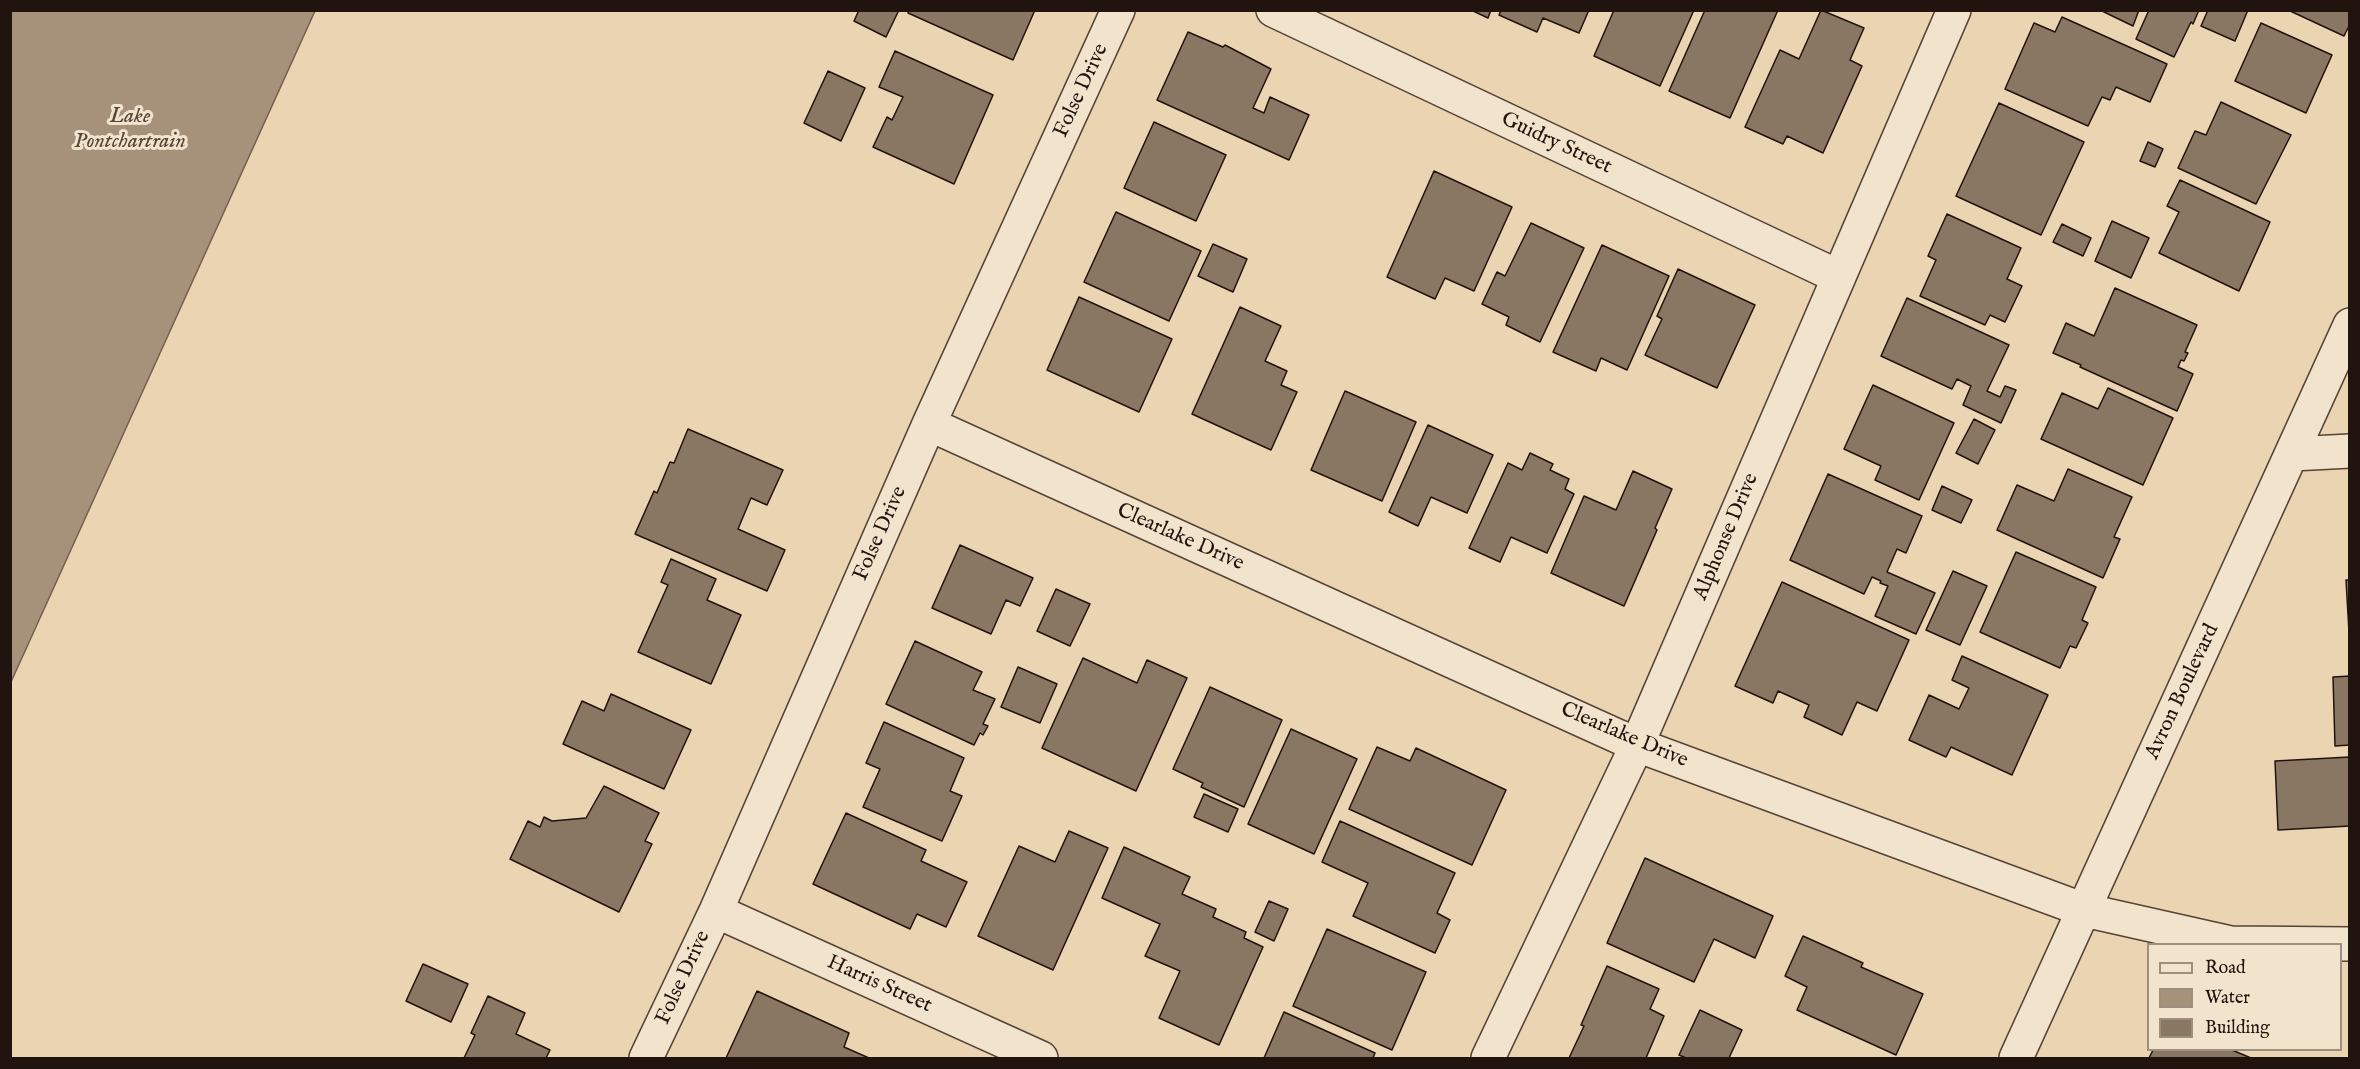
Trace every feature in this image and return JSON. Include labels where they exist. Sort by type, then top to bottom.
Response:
[{"type":"street","name":"Folse Drive","points":[[646,1059],[716,910],[929,424],[1118,10]]},
{"type":"street","name":"Guidry Street","points":[[1273,10],[1839,277]]},
{"type":"street","name":"Alphonse Drive","points":[[1488,1059],[1637,745],[1954,10]]},
{"type":"street","name":"Avron Boulevard","points":[[2016,1059],[2349,325]]},
{"type":"street","name":"Clearlake Drive","points":[[929,424],[1637,745],[2084,910],[2231,943]]},
{"type":"street","points":[[2292,454],[2349,451]]},
{"type":"street","name":"Harris Street","points":[[716,910],[1041,1059]]},
{"type":"water","name":"Lake Pontchartrain","points":[[10,11],[315,11],[11,682]]},
{"type":"building","points":[[859,10],[899,10],[886,37],[854,21]]},
{"type":"building","points":[[909,10],[1035,10],[1013,60],[908,13]]},
{"type":"building","points":[[1471,10],[1491,10],[1488,18]]},
{"type":"building","points":[[1501,10],[1589,10],[1579,33],[1543,18],[1537,32],[1499,15]]},
{"type":"building","points":[[1614,10],[1694,10],[1660,86],[1594,56]]},
{"type":"building","points":[[1705,10],[1778,10],[1730,118],[1669,91]]},
{"type":"building","points":[[1821,10],[1864,28],[1850,60],[1862,66],[1823,153],[1787,136],[1783,144],[1745,127],[1780,50],[1799,59]]},
{"type":"building","points":[[2100,10],[2139,10],[2133,26]]},
{"type":"building","points":[[2149,10],[2199,10],[2174,57],[2136,39]]},
{"type":"building","points":[[2208,10],[2248,10],[2235,41],[2201,26]]},
{"type":"building","points":[[2288,10],[2350,10],[2350,24],[2344,36]]},
{"type":"building","points":[[2062,17],[2167,64],[2150,102],[2116,87],[2110,100],[2102,97],[2088,126],[2005,89],[2034,23],[2055,32]]},
{"type":"building","points":[[2261,23],[2332,55],[2306,113],[2235,81]]},
{"type":"building","points":[[1188,32],[1223,47],[1225,45],[1271,69],[1253,108],[1264,113],[1270,97],[1309,115],[1289,160],[1157,100]]},
{"type":"building","points":[[895,51],[993,95],[954,184],[873,147],[887,117],[892,120],[903,97],[879,87]]},
{"type":"building","points":[[828,71],[865,88],[841,141],[804,123]]},
{"type":"building","points":[[2221,102],[2291,135],[2256,204],[2178,168],[2195,131],[2206,135]]},
{"type":"building","points":[[1999,103],[2084,142],[2041,235],[1956,196]]},
{"type":"building","points":[[1154,122],[1226,155],[1196,221],[1124,188]]},
{"type":"building","points":[[2148,142],[2163,149],[2155,167],[2140,161]]},
{"type":"building","points":[[1434,171],[1512,207],[1474,291],[1445,278],[1435,299],[1387,277]]},
{"type":"building","points":[[2180,180],[2270,222],[2239,291],[2159,253],[2179,212],[2167,206]]},
{"type":"building","points":[[1116,212],[1201,251],[1169,321],[1084,282]]},
{"type":"building","points":[[1947,214],[2021,248],[2007,279],[2022,286],[2005,322],[1990,315],[1985,325],[1920,296],[1936,260],[1928,256]]},
{"type":"building","points":[[2112,221],[2149,238],[2131,278],[2095,261]]},
{"type":"building","points":[[1531,223],[1584,248],[1540,342],[1506,325],[1509,317],[1482,304],[1497,272],[1505,276]]},
{"type":"building","points":[[2062,224],[2091,238],[2083,256],[2053,242]]},
{"type":"building","points":[[1213,244],[1247,259],[1233,292],[1198,276]]},
{"type":"building","points":[[1602,245],[1669,276],[1627,370],[1601,358],[1596,371],[1553,352]]},
{"type":"building","points":[[1678,269],[1755,305],[1717,388],[1645,355],[1662,319],[1657,316]]},
{"type":"building","points":[[2115,288],[2197,325],[2185,352],[2188,353],[2178,367],[2193,374],[2177,411],[2053,353],[2066,323],[2094,336]]},
{"type":"building","points":[[1079,297],[1172,339],[1139,412],[1047,370]]},
{"type":"building","points":[[1907,298],[2009,345],[1987,391],[2000,397],[2005,386],[2016,390],[2001,423],[1963,405],[1971,386],[1957,379],[1952,389],[1881,356]]},
{"type":"building","points":[[1240,307],[1281,326],[1265,361],[1287,371],[1281,385],[1297,392],[1271,450],[1192,414]]},
{"type":"building","points":[[1873,385],[1954,423],[1919,500],[1875,480],[1881,466],[1844,449]]},
{"type":"building","points":[[2108,388],[2173,418],[2143,485],[2041,439],[2062,393],[2098,409]]},
{"type":"building","points":[[1345,391],[1416,422],[1382,501],[1311,470]]},
{"type":"building","points":[[1974,419],[1995,430],[1978,464],[1956,453]]},
{"type":"building","points":[[1428,425],[1493,455],[1467,513],[1431,497],[1418,526],[1389,512]]},
{"type":"building","points":[[688,429],[783,470],[767,505],[751,498],[738,529],[785,550],[767,591],[635,534],[654,491],[657,493],[670,462],[674,463]]},
{"type":"building","points":[[1530,453],[1553,464],[1550,470],[1569,479],[1565,489],[1574,494],[1547,553],[1511,537],[1500,562],[1469,548],[1508,463],[1522,470]]},
{"type":"building","points":[[2068,469],[2132,497],[2114,537],[2120,539],[2103,578],[1997,530],[2017,485],[2054,501]]},
{"type":"building","points":[[1633,471],[1672,489],[1624,606],[1551,573],[1584,496],[1616,510]]},
{"type":"building","points":[[1828,474],[1922,516],[1906,553],[1897,549],[1887,572],[1935,593],[1916,634],[1875,616],[1888,586],[1880,583],[1881,581],[1872,577],[1864,594],[1790,560]]},
{"type":"building","points":[[1942,486],[1972,500],[1961,523],[1932,510]]},
{"type":"building","points":[[960,545],[1033,578],[1020,606],[1006,600],[991,634],[932,608]]},
{"type":"building","points":[[2016,552],[2096,587],[2082,620],[2088,623],[2076,648],[2070,646],[2060,668],[1980,632]]},
{"type":"building","points":[[671,559],[716,579],[707,600],[741,615],[711,684],[638,652],[668,585],[661,582]]},
{"type":"building","points":[[1953,571],[1987,586],[1960,645],[1926,630]]},
{"type":"building","points":[[2346,580],[2350,580],[2350,650]]},
{"type":"building","points":[[1782,582],[1909,640],[1877,711],[1857,702],[1842,735],[1804,717],[1809,705],[1778,691],[1773,703],[1735,686]]},
{"type":"building","points":[[1056,589],[1090,604],[1070,646],[1037,631]]},
{"type":"building","points":[[915,641],[982,672],[973,690],[995,699],[983,724],[988,726],[983,735],[980,733],[974,745],[886,704]]},
{"type":"building","points":[[1962,656],[2048,695],[2012,775],[1951,747],[1946,757],[1909,740],[1929,695],[1959,709],[1969,688],[1952,680]]},
{"type":"building","points":[[1083,658],[1137,683],[1147,660],[1187,678],[1136,791],[1042,748]]},
{"type":"building","points":[[1018,667],[1057,684],[1040,723],[1001,707]]},
{"type":"building","points":[[2350,676],[2350,745],[2335,746],[2333,677]]},
{"type":"building","points":[[1210,687],[1282,720],[1244,807],[1201,787],[1203,783],[1173,769]]},
{"type":"building","points":[[611,694],[691,730],[664,789],[563,744],[582,701],[604,711]]},
{"type":"building","points":[[884,722],[964,758],[950,791],[962,796],[942,841],[863,807],[880,769],[866,763]]},
{"type":"building","points":[[1291,729],[1357,759],[1314,854],[1248,824]]},
{"type":"building","points":[[1377,747],[1410,761],[1416,748],[1506,790],[1472,865],[1349,809]]},
{"type":"building","points":[[2350,757],[2350,826],[2278,830],[2275,761]]},
{"type":"building","points":[[604,786],[659,813],[645,841],[652,844],[619,912],[510,859],[528,821],[540,827],[544,817],[552,821],[586,818]]},
{"type":"building","points":[[1204,794],[1238,809],[1228,832],[1194,817]]},
{"type":"building","points":[[846,813],[926,850],[921,861],[967,882],[946,927],[917,914],[910,929],[813,884]]},
{"type":"building","points":[[1340,821],[1455,873],[1437,913],[1450,920],[1435,953],[1353,916],[1368,883],[1322,862]]},
{"type":"building","points":[[1069,831],[1108,848],[1053,970],[978,936],[1019,846],[1055,862]]},
{"type":"building","points":[[1124,847],[1190,877],[1182,894],[1216,909],[1213,917],[1246,932],[1244,938],[1263,947],[1219,1045],[1159,1018],[1180,971],[1145,956],[1160,924],[1102,898]]},
{"type":"building","points":[[1645,858],[1773,916],[1755,958],[1714,939],[1694,982],[1607,943]]},
{"type":"building","points":[[1269,901],[1288,909],[1274,941],[1255,932]]},
{"type":"building","points":[[1327,929],[1426,972],[1392,1050],[1293,1006]]},
{"type":"building","points":[[1803,936],[1863,963],[1861,967],[1923,994],[1896,1055],[1797,1010],[1807,987],[1785,976]]},
{"type":"building","points":[[423,964],[468,984],[451,1022],[406,1001]]},
{"type":"building","points":[[1607,966],[1659,989],[1650,1009],[1664,1016],[1646,1058],[1569,1058]]},
{"type":"building","points":[[757,991],[849,1033],[844,1047],[869,1058],[726,1058]]},
{"type":"building","points":[[488,996],[525,1013],[516,1034],[550,1050],[546,1058],[464,1058],[475,1035],[471,1033]]},
{"type":"building","points":[[1700,1010],[1742,1030],[1729,1058],[1686,1058],[1679,1055]]},
{"type":"building","points":[[1284,1012],[1375,1053],[1373,1058],[1264,1058]]},
{"type":"building","points":[[2152,1051],[2234,1051],[2251,1058],[2149,1058]]}]
